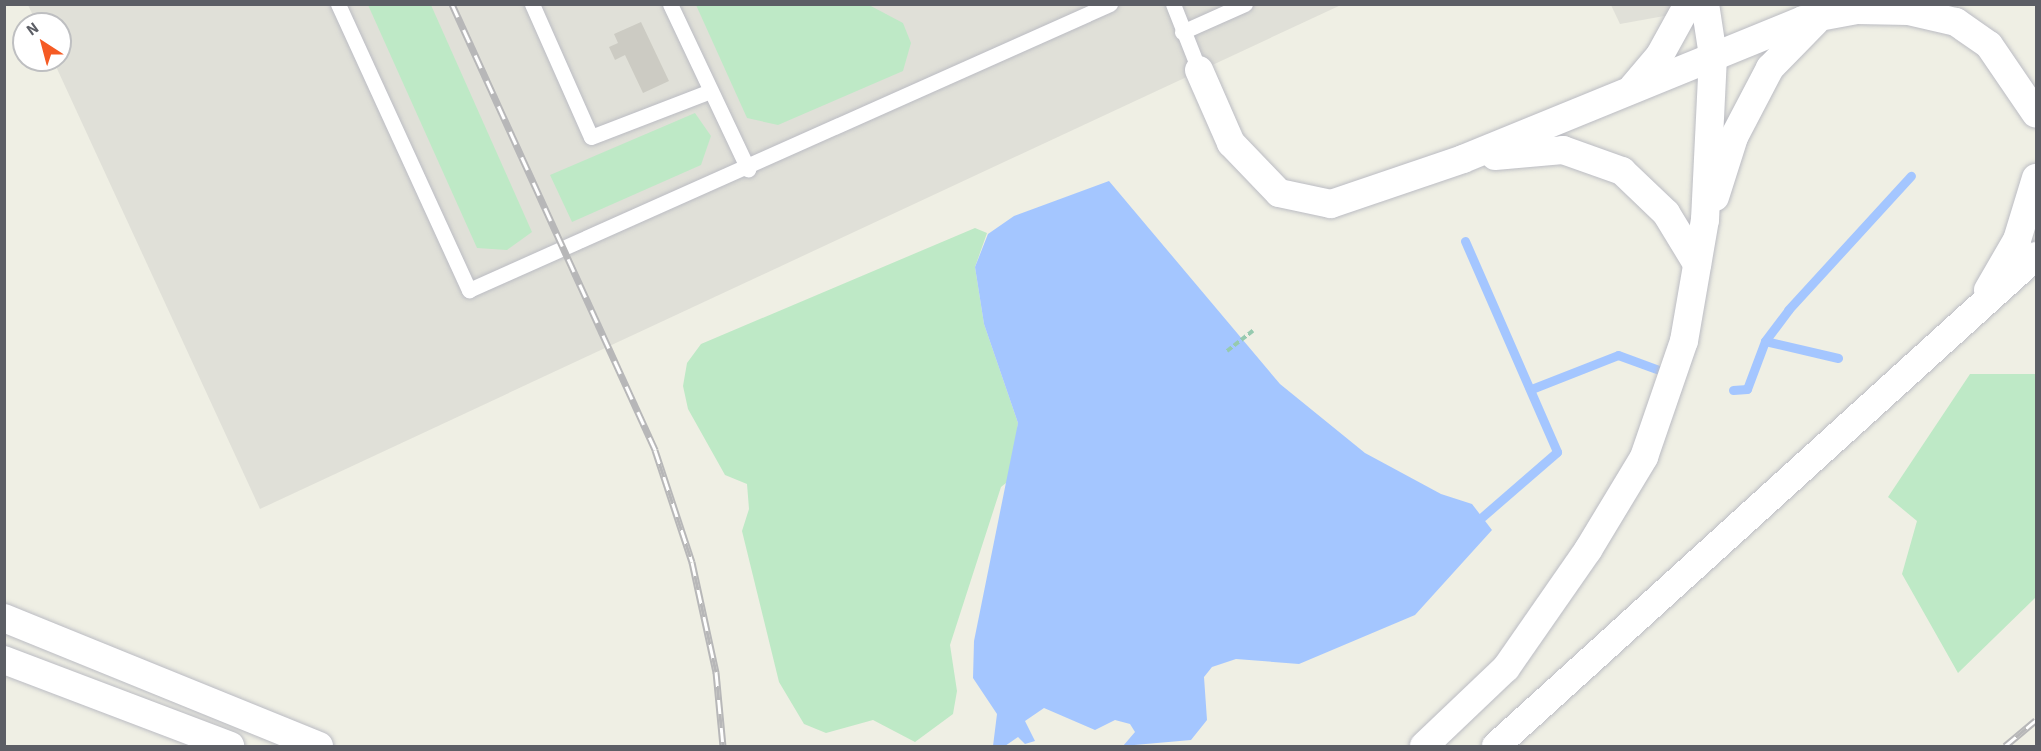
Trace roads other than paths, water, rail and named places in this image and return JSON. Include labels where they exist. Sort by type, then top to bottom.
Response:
[{"type":"street","points":[[1630,90],[1660,56],[1688,4]]},
{"type":"street","points":[[1424,747],[1506,668],[1588,550],[1644,457],[1684,340],[1705,220],[1713,56],[1705,4]]},
{"type":"street","points":[[1199,70],[1231,143],[1279,193],[1331,204],[1463,159],[1713,56],[1822,17],[1857,10],[1909,11],[1956,22],[1989,45],[2037,114]]},
{"type":"street","points":[[1705,220],[1734,137],[1770,68],[1822,17]]},
{"type":"street","points":[[1463,159],[1563,150],[1599,159],[1644,189],[1697,264]]},
{"type":"street","points":[[1978,307],[2017,240],[2037,178]]},
{"type":"street","points":[[1496,747],[1978,307],[2037,256]]},
{"type":"street","points":[[4,618],[319,747]]},
{"type":"street","points":[[4,660],[96,692],[230,747]]},
{"type":"lane","points":[[338,4],[469,290],[748,169],[1110,4]]},
{"type":"lane","points":[[532,4],[591,137],[710,91]]},
{"type":"lane","points":[[670,4],[748,169]]},
{"type":"lane","points":[[1173,4],[1182,32],[1199,70]]},
{"type":"lane","points":[[1182,32],[1245,4]]},
{"type":"water","points":[[1109,181],[1280,384],[1365,453],[1441,494],[1472,504],[1492,530],[1415,615],[1299,664],[1236,659],[1212,667],[1204,677],[1207,720],[1191,740],[1123,746],[1135,732],[1130,724],[1115,720],[1095,730],[1044,708],[1025,721],[1035,741],[1025,744],[1018,737],[1005,746],[993,746],[997,714],[973,678],[974,641],[1018,423],[984,324],[975,267],[988,234],[1014,216]]},
{"type":"waterway","points":[[1733,390],[1747,389],[1765,341],[1788,310],[1911,176]]},
{"type":"waterway","points":[[1465,241],[1557,452],[1482,517]]},
{"type":"waterway","points":[[1765,341],[1838,358]]},
{"type":"waterway","points":[[1534,388],[1618,355],[1659,370]]},
{"type":"railway","points":[[452,4],[655,450],[692,562],[716,672],[723,746]]},
{"type":"railway","points":[[2005,746],[2036,720]]}]
